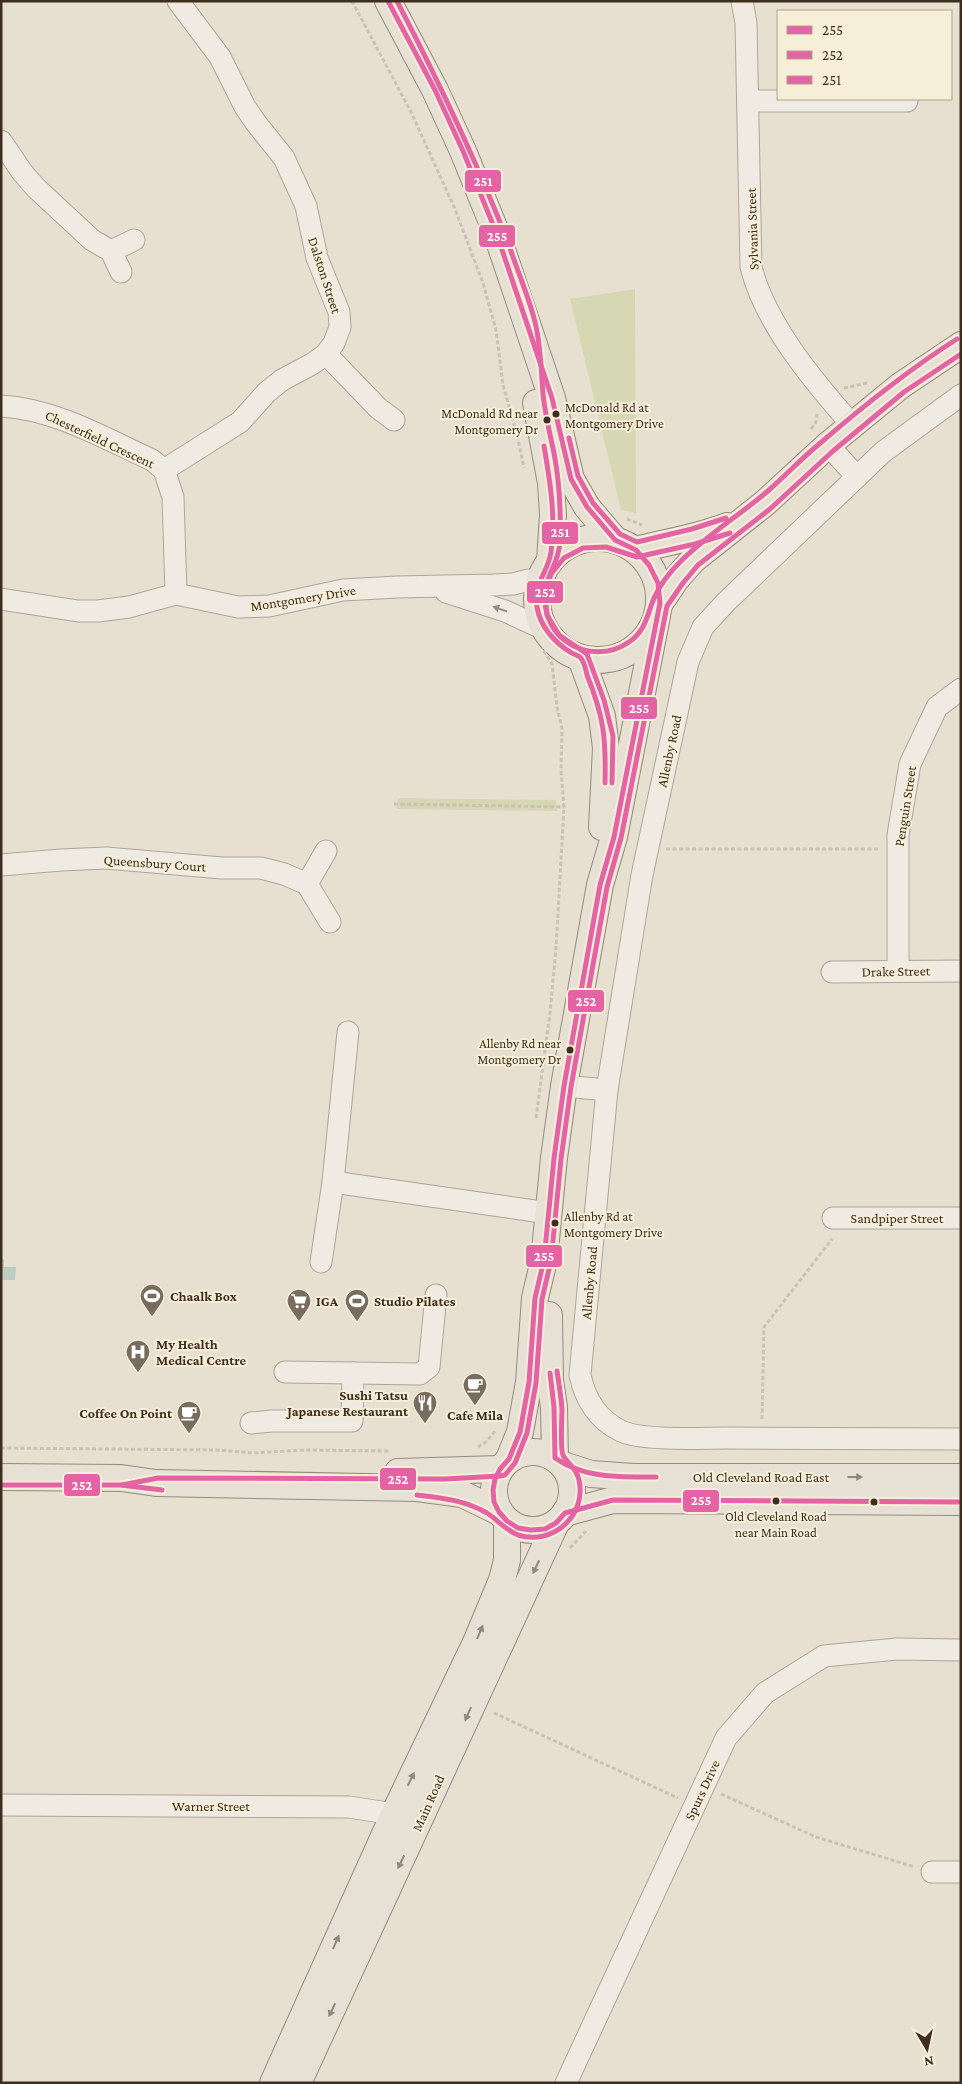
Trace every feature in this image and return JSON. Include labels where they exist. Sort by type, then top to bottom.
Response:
[{"type":"main road","points":[[388,1],[435,90],[463,151],[496,232],[552,398],[571,479],[588,508],[625,545],[649,565],[658,583],[658,609],[614,836],[600,885],[564,1086],[554,1158],[544,1260],[535,1298],[529,1382],[520,1432],[495,1479],[493,1490],[494,1502],[503,1517]]},
{"type":"main road","points":[[532,342],[536,403],[551,483],[553,515],[544,572],[536,598],[538,614],[544,629],[554,642],[566,651],[581,658],[600,660],[619,657],[636,647],[649,633],[658,609],[677,578],[693,560],[765,503],[828,446],[900,386],[961,345]]},
{"type":"main road","points":[[544,572],[563,548],[579,540],[597,538],[625,545],[708,533],[744,519]]},
{"type":"main road","points":[[581,658],[602,716],[606,748],[600,885]]},
{"type":"main road","points":[[544,1260],[549,1298],[550,1380],[559,1461]]},
{"type":"main road","points":[[1,1477],[121,1478],[156,1483],[417,1488],[462,1494],[503,1517],[518,1528],[531,1530],[544,1529],[561,1518],[571,1502],[573,1489],[570,1476],[559,1461],[544,1453],[532,1451],[520,1453],[504,1464],[445,1472],[157,1471],[121,1478]]},
{"type":"main road","name":"Old Cleveland Road East","points":[[559,1461],[590,1474],[633,1477],[961,1477]]},
{"type":"main road","name":"Old Cleveland Road East","points":[[561,1518],[613,1500],[961,1502]]},
{"type":"main road","name":"Main Road","points":[[273,2083],[394,1814],[477,1640],[502,1580],[507,1560],[503,1517]]},
{"type":"main road","name":"Main Road","points":[[298,2083],[561,1518]]},
{"type":"street","name":"Dalston Street","points":[[164,470],[240,422],[267,392],[282,380],[326,354],[334,343],[340,327],[339,312],[332,292],[323,275],[306,206],[296,182],[284,158],[245,106],[220,57],[178,1]]},
{"type":"street","name":"Sylvania Street","points":[[742,1],[746,23],[751,267],[756,289],[766,308],[816,384],[853,426]]},
{"type":"street","points":[[748,102],[907,101]]},
{"type":"street","points":[[1,141],[22,172],[36,188],[92,240],[110,251],[121,272]]},
{"type":"street","points":[[110,251],[134,240]]},
{"type":"street","points":[[326,354],[378,408],[394,420]]},
{"type":"street","name":"Allenby Road","points":[[961,395],[882,452],[726,602],[703,627],[688,662],[642,875],[607,1090],[580,1375],[583,1390],[595,1411],[620,1431],[634,1435],[682,1438],[961,1439]]},
{"type":"street","name":"Chesterfield Crescent","points":[[1,406],[26,409],[55,416],[152,460],[164,470],[173,497],[176,594]]},
{"type":"street","points":[[828,446],[857,477]]},
{"type":"street","name":"Montgomery Drive","points":[[1,599],[98,611],[129,607],[176,594],[238,607],[261,606],[343,590],[513,584],[529,580],[544,572]]},
{"type":"street","name":"Montgomery Drive","points":[[430,586],[505,611],[544,629]]},
{"type":"street","name":"Penguin Street","points":[[898,971],[898,835],[910,764],[937,707],[961,689]]},
{"type":"street","points":[[326,851],[307,884],[330,922]]},
{"type":"street","name":"Queensbury Court","points":[[1,866],[106,858],[222,868],[261,868],[284,874],[307,884]]},
{"type":"street","name":"Drake Street","points":[[832,972],[961,971]]},
{"type":"street","points":[[321,1262],[332,1182],[348,1032]]},
{"type":"street","points":[[564,1086],[607,1090]]},
{"type":"street","points":[[332,1182],[549,1212]]},
{"type":"street","name":"Sandpiper Street","points":[[832,1228],[961,1218]]},
{"type":"street","points":[[285,1372],[420,1374],[429,1367],[436,1295]]},
{"type":"street","points":[[252,1424],[272,1421],[352,1421],[353,1373]]},
{"type":"street","name":"Spurs Drive","points":[[566,2083],[726,1738],[765,1693],[824,1656],[897,1649],[961,1650]]},
{"type":"street","name":"Warner Street","points":[[1,1805],[349,1807],[394,1814],[419,1822]]},
{"type":"street","points":[[932,1872],[961,1872]]},
{"type":"path","points":[[352,1],[411,112],[455,208],[483,283],[496,330],[504,386],[524,471]]},
{"type":"path","points":[[842,388],[873,381]]},
{"type":"path","points":[[805,436],[816,422],[818,409]]},
{"type":"path","points":[[621,513],[638,525],[645,526]]},
{"type":"path","points":[[394,804],[564,807]]},
{"type":"path","points":[[666,840],[664,849],[898,849]]},
{"type":"path","points":[[762,1427],[764,1327],[832,1228]]},
{"type":"path","points":[[568,1551],[589,1529]]},
{"type":"path","points":[[498,1704],[494,1713],[695,1806]]},
{"type":"path","points":[[704,1786],[816,1837],[932,1872]]},
{"type":"green space","points":[[635,289],[636,513],[621,510],[570,299]]},
{"type":"green space","points":[[398,798],[556,800],[557,811],[397,809]]},
{"type":"shaded area","points":[[1,1259],[4,1259],[4,1267],[16,1267],[15,1280],[1,1280]]},
{"type":"transit line","name":"255","points":[[388,1],[435,90],[463,151],[496,232],[552,398],[571,479],[587,507],[615,540],[636,550],[649,565],[658,583],[660,603],[614,837],[600,885],[564,1086],[554,1158],[544,1260],[535,1298],[529,1382],[520,1432],[509,1459],[500,1469],[495,1479],[493,1490],[494,1502],[499,1512],[507,1521],[518,1528],[531,1530],[545,1529],[556,1523],[565,1513],[613,1500],[961,1502]]},
{"type":"transit line","name":"251","points":[[397,1],[443,92],[471,154],[498,216],[533,313],[537,331],[545,409],[556,465],[560,510],[560,543],[558,555],[547,583],[545,600],[551,623],[560,637],[567,642],[582,649],[598,652],[614,649],[629,642],[643,627],[655,596],[663,582],[690,552],[769,490],[812,450],[868,403],[921,363],[957,339]]},
{"type":"transit line","name":"252","points":[[122,1485],[158,1478],[445,1479],[500,1476],[505,1475],[515,1463],[527,1433],[536,1383],[542,1299],[551,1261],[561,1159],[571,1087],[607,887],[621,838],[667,606],[698,565],[770,509],[833,451],[904,392],[961,354]]},
{"type":"transit line","name":"251","points":[[569,438],[578,476],[593,503],[620,534],[637,542],[692,529],[726,518]]},
{"type":"transit line","name":"255","points":[[544,446],[552,499],[553,526],[551,552],[537,591],[537,607],[541,621],[553,638],[571,653],[580,657],[584,663],[603,728],[605,783]]},
{"type":"transit line","name":"252","points":[[612,783],[613,736],[604,700],[587,654],[559,635],[547,615],[545,594],[551,574],[564,558],[583,548],[606,547],[637,557],[695,544],[730,533]]},
{"type":"transit line","name":"252","points":[[417,1495],[470,1505],[487,1513],[518,1535],[543,1536],[554,1532],[564,1525],[578,1505],[580,1493],[578,1475],[562,1452],[562,1409],[557,1371]]},
{"type":"transit line","name":"255","points":[[550,1373],[554,1407],[555,1458],[567,1465],[591,1473],[617,1477],[656,1477]]},
{"type":"transit line","name":"252","points":[[1,1485],[121,1485],[162,1490]]},
{"type":"place","name":"McDonald Rd at Montgomery Drive","points":[[556,414]]},
{"type":"place","name":"McDonald Rd near Montgomery Dr","points":[[547,420]]},
{"type":"place","name":"Allenby Rd near Montgomery Dr","points":[[570,1050]]},
{"type":"place","name":"Allenby Rd at Montgomery Drive","points":[[555,1223]]},
{"type":"place","name":"Chaalk Box","points":[[152,1317]]},
{"type":"place","name":"IGA","points":[[299,1322]]},
{"type":"place","name":"Studio Pilates","points":[[357,1322]]},
{"type":"place","name":"My Health Medical Centre","points":[[138,1373]]},
{"type":"place","name":"Cafe Mila","points":[[475,1406]]},
{"type":"place","name":"Sushi Tatsu Japanese Restaurant","points":[[425,1424]]},
{"type":"place","name":"Coffee On Point","points":[[189,1434]]},
{"type":"place","name":"Old Cleveland Road near Main Road","points":[[776,1501]]}]
